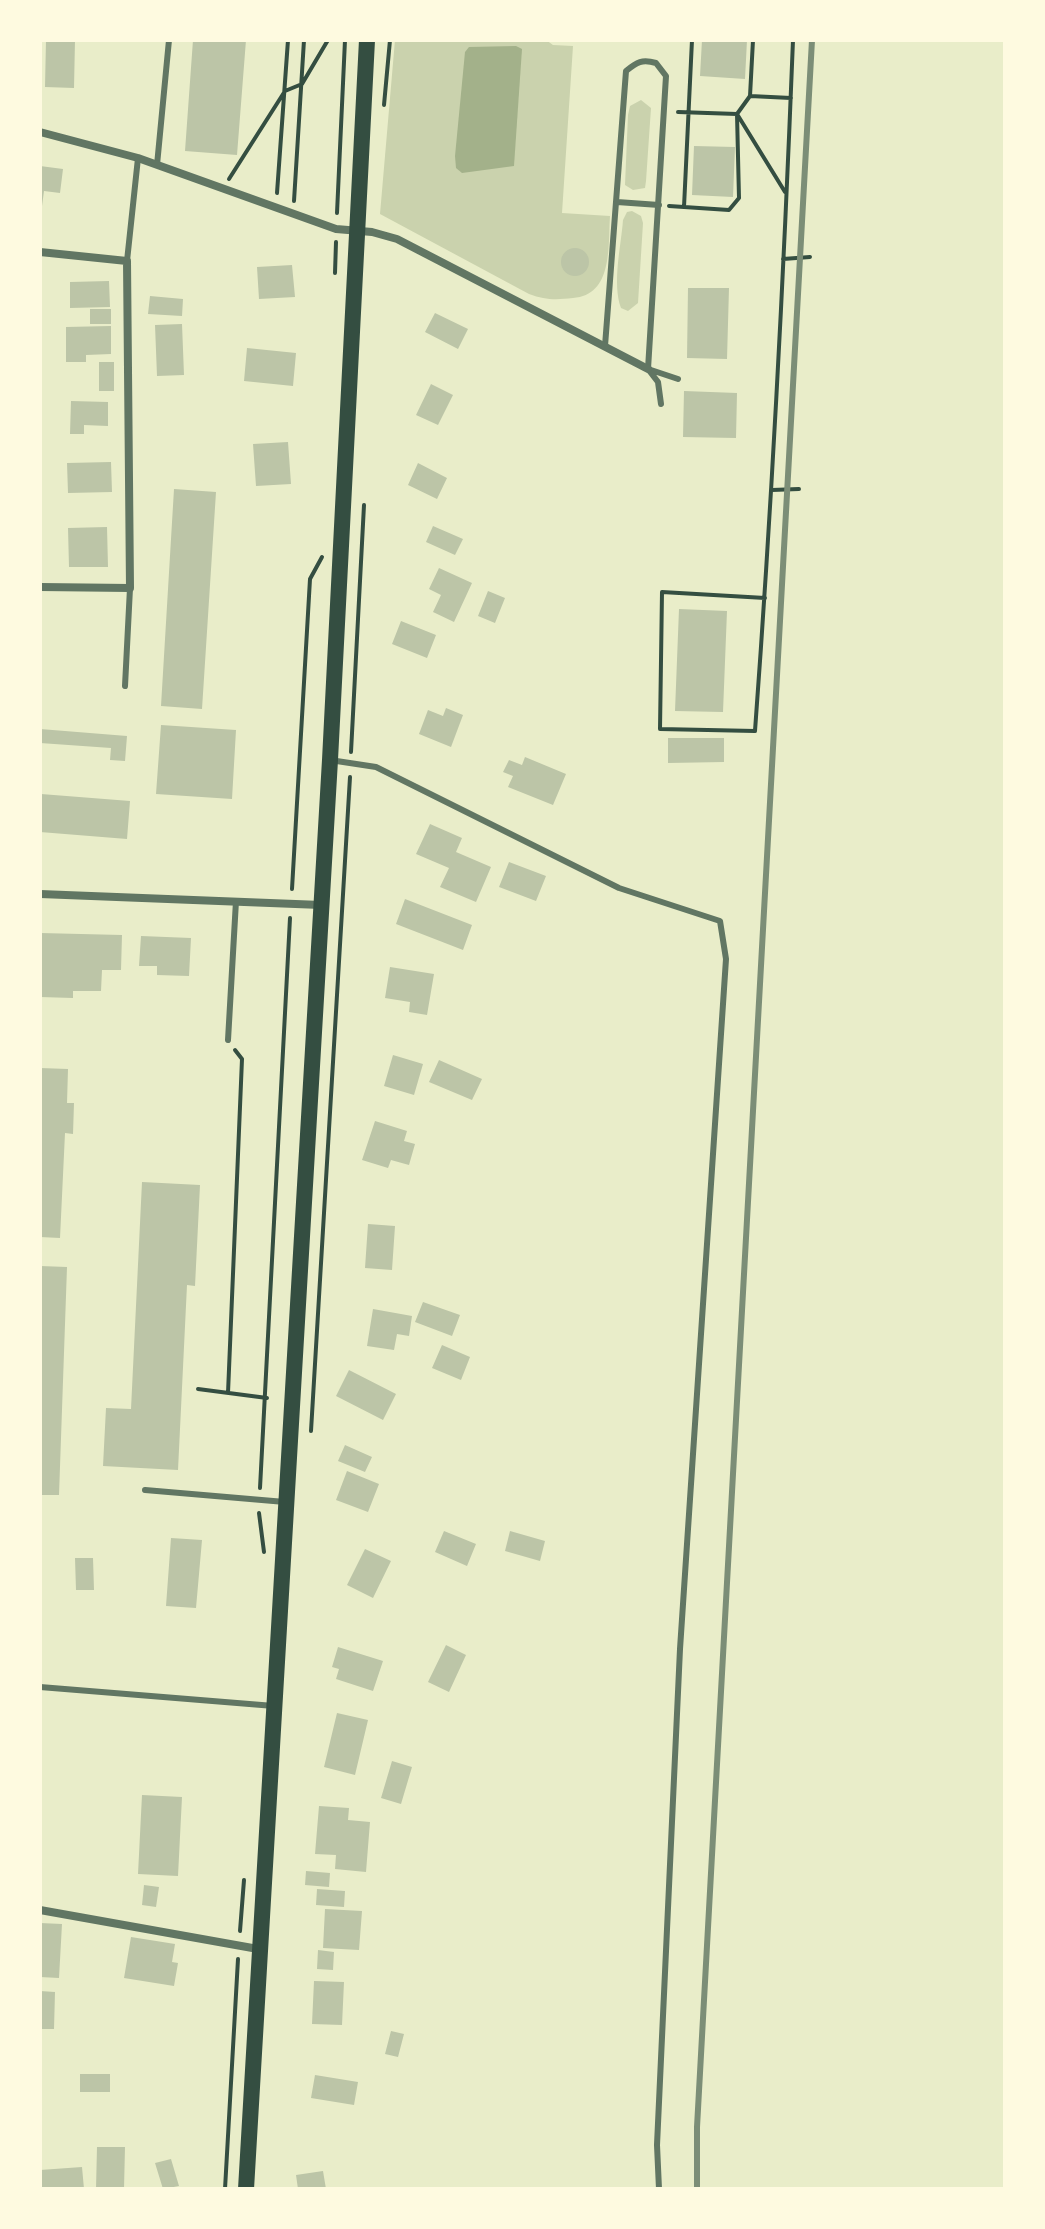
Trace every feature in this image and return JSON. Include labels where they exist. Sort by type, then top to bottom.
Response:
[{"type":"main road","points":[[246,2189],[330,760],[367,40]]},
{"type":"street","points":[[40,132],[138,158],[336,229],[397,239],[648,369]]},
{"type":"street","points":[[40,252],[127,261],[130,588],[40,587]]},
{"type":"street","points":[[40,894],[321,905]]},
{"type":"street","points":[[40,1910],[258,1949]]},
{"type":"lane","points":[[157,165],[169,40]]},
{"type":"lane","points":[[605,346],[626,71],[637,62],[656,63],[666,76],[648,369],[658,382],[661,404]]},
{"type":"lane","points":[[127,261],[138,158]]},
{"type":"lane","points":[[617,202],[659,205]]},
{"type":"lane","points":[[648,369],[678,379]]},
{"type":"lane","points":[[125,686],[130,588]]},
{"type":"lane","points":[[330,760],[376,767],[619,888],[720,921],[726,959],[680,1649],[657,2145],[659,2189]]},
{"type":"lane","points":[[228,1040],[236,901]]},
{"type":"lane","points":[[145,1490],[285,1502]]},
{"type":"lane","points":[[40,1687],[274,1706]]},
{"type":"path","points":[[276,208],[288,40]]},
{"type":"path","points":[[293,214],[304,40]]},
{"type":"path","points":[[223,189],[285,91],[302,84],[328,40]]},
{"type":"path","points":[[334,275],[345,40]]},
{"type":"path","points":[[684,207],[692,40]]},
{"type":"path","points":[[659,205],[729,210],[739,198],[737,114],[750,96],[753,40]]},
{"type":"path","points":[[765,598],[662,592],[660,729],[755,731],[765,598],[772,490],[793,40]]},
{"type":"path","points":[[750,96],[791,98]]},
{"type":"path","points":[[663,111],[737,114]]},
{"type":"path","points":[[737,114],[787,194]]},
{"type":"path","points":[[783,259],[810,257]]},
{"type":"path","points":[[772,490],[799,489]]},
{"type":"path","points":[[265,1558],[258,1519],[310,579],[325,550]]},
{"type":"path","points":[[228,1040],[242,1059],[228,1393]]},
{"type":"path","points":[[198,1389],[267,1398]]},
{"type":"path","points":[[225,2189],[244,1870]]},
{"type":"shaded area","points":[[395,40],[546,40],[553,45],[573,46],[562,213],[610,216],[606,268],[602,279],[586,295],[556,299],[529,294],[380,214]]},
{"type":"shaded area","points":[[516,46],[522,49],[514,166],[462,173],[456,168],[455,156],[465,52],[469,47]]},
{"type":"shaded area","points":[[641,100],[651,108],[646,181],[645,188],[633,190],[625,185],[628,115],[630,106]]},
{"type":"shaded area","points":[[627,212],[641,216],[643,223],[638,303],[628,311],[621,308],[617,276],[623,220]]},
{"type":"building","points":[[46,40],[75,40],[74,88],[45,87]]},
{"type":"building","points":[[193,40],[246,40],[237,155],[185,151]]},
{"type":"building","points":[[702,40],[747,40],[745,79],[700,76]]},
{"type":"building","points":[[694,146],[735,147],[733,197],[692,195]]},
{"type":"building","points":[[40,166],[63,169],[60,193],[44,191],[42,206]]},
{"type":"building","points":[[575,248],[585,252],[589,262],[585,272],[575,276],[565,272],[561,262],[565,252]]},
{"type":"building","points":[[292,265],[295,297],[259,299],[257,267]]},
{"type":"building","points":[[109,281],[110,307],[70,308],[70,282]]},
{"type":"building","points":[[688,288],[729,288],[727,359],[687,358]]},
{"type":"building","points":[[150,296],[183,299],[182,316],[148,314]]},
{"type":"building","points":[[90,309],[111,309],[111,324],[90,324]]},
{"type":"building","points":[[435,313],[468,329],[458,349],[425,332]]},
{"type":"building","points":[[182,324],[184,375],[157,376],[155,325]]},
{"type":"building","points":[[111,326],[111,354],[86,355],[86,362],[66,362],[66,327]]},
{"type":"building","points":[[247,348],[296,353],[293,386],[244,381]]},
{"type":"building","points":[[99,362],[114,362],[114,391],[99,391]]},
{"type":"building","points":[[431,384],[453,395],[438,425],[416,415]]},
{"type":"building","points":[[684,391],[737,393],[736,438],[683,437]]},
{"type":"building","points":[[71,401],[108,402],[108,426],[84,425],[84,434],[70,434]]},
{"type":"building","points":[[288,442],[291,484],[256,486],[253,444]]},
{"type":"building","points":[[111,462],[112,492],[68,493],[67,463]]},
{"type":"building","points":[[418,463],[447,478],[437,499],[408,485]]},
{"type":"building","points":[[174,489],[216,492],[202,709],[161,706]]},
{"type":"building","points":[[433,526],[463,539],[455,555],[426,542]]},
{"type":"building","points":[[107,527],[108,567],[69,567],[68,528]]},
{"type":"building","points":[[439,568],[472,583],[454,622],[433,612],[441,595],[429,589]]},
{"type":"building","points":[[488,591],[505,598],[495,623],[478,616]]},
{"type":"building","points":[[679,609],[727,611],[723,712],[675,711]]},
{"type":"building","points":[[401,621],[436,635],[427,658],[392,644]]},
{"type":"building","points":[[446,708],[463,715],[451,747],[419,734],[428,710],[443,716]]},
{"type":"building","points":[[161,725],[236,730],[232,799],[156,794]]},
{"type":"building","points":[[40,729],[127,736],[125,761],[110,760],[111,748],[40,743]]},
{"type":"building","points":[[668,738],[724,738],[724,762],[668,763]]},
{"type":"building","points":[[525,757],[566,774],[553,805],[508,787],[513,776],[503,772],[509,760],[522,765]]},
{"type":"building","points":[[41,794],[130,801],[127,839],[40,832]]},
{"type":"building","points":[[430,824],[462,838],[456,852],[491,867],[476,902],[440,887],[449,868],[416,854]]},
{"type":"building","points":[[509,862],[546,876],[536,901],[499,887]]},
{"type":"building","points":[[405,899],[472,925],[463,950],[396,924]]},
{"type":"building","points":[[40,933],[122,935],[121,970],[102,970],[101,991],[73,991],[73,998],[40,997]]},
{"type":"building","points":[[141,936],[191,938],[189,976],[157,975],[157,966],[139,966]]},
{"type":"building","points":[[390,967],[434,974],[427,1015],[409,1012],[410,1002],[385,998]]},
{"type":"building","points":[[393,1055],[423,1064],[414,1095],[384,1086]]},
{"type":"building","points":[[439,1060],[482,1079],[472,1100],[429,1082]]},
{"type":"building","points":[[40,1068],[68,1069],[67,1103],[74,1103],[73,1134],[65,1133],[60,1238],[40,1237]]},
{"type":"building","points":[[375,1121],[407,1131],[404,1141],[415,1144],[409,1165],[391,1160],[388,1168],[362,1160]]},
{"type":"building","points":[[142,1182],[200,1185],[195,1286],[187,1285],[178,1470],[103,1466],[106,1408],[131,1409]]},
{"type":"building","points":[[368,1224],[395,1226],[392,1270],[365,1268]]},
{"type":"building","points":[[40,1266],[67,1267],[59,1495],[40,1495]]},
{"type":"building","points":[[423,1302],[460,1315],[452,1336],[415,1322]]},
{"type":"building","points":[[373,1309],[412,1316],[409,1336],[397,1334],[394,1350],[367,1346]]},
{"type":"building","points":[[442,1345],[470,1357],[461,1380],[432,1368]]},
{"type":"building","points":[[349,1370],[396,1394],[383,1420],[336,1396]]},
{"type":"building","points":[[345,1445],[372,1457],[365,1472],[338,1461]]},
{"type":"building","points":[[347,1471],[379,1484],[368,1512],[336,1500]]},
{"type":"building","points":[[444,1531],[476,1544],[467,1566],[435,1552]]},
{"type":"building","points":[[510,1531],[545,1541],[540,1561],[505,1551]]},
{"type":"building","points":[[171,1538],[202,1540],[196,1608],[166,1606]]},
{"type":"building","points":[[365,1549],[391,1561],[373,1598],[347,1585]]},
{"type":"building","points":[[75,1558],[93,1558],[94,1590],[76,1590]]},
{"type":"building","points":[[446,1645],[466,1655],[449,1692],[428,1682]]},
{"type":"building","points":[[338,1647],[383,1661],[373,1691],[336,1679],[339,1669],[332,1667]]},
{"type":"building","points":[[337,1713],[368,1720],[355,1775],[324,1767]]},
{"type":"building","points":[[392,1761],[412,1767],[401,1804],[381,1798]]},
{"type":"building","points":[[142,1795],[182,1797],[178,1876],[138,1874]]},
{"type":"building","points":[[319,1806],[349,1808],[348,1820],[370,1822],[366,1872],[335,1869],[336,1855],[315,1854]]},
{"type":"building","points":[[306,1871],[330,1873],[329,1887],[305,1885]]},
{"type":"building","points":[[144,1885],[159,1887],[156,1907],[142,1905]]},
{"type":"building","points":[[317,1889],[345,1891],[344,1907],[316,1905]]},
{"type":"building","points":[[325,1909],[362,1911],[359,1950],[323,1948]]},
{"type":"building","points":[[40,1923],[62,1924],[59,1978],[40,1977]]},
{"type":"building","points":[[131,1937],[175,1944],[172,1962],[178,1963],[174,1986],[124,1978]]},
{"type":"building","points":[[318,1950],[334,1952],[333,1970],[317,1969]]},
{"type":"building","points":[[314,1981],[344,1982],[342,2025],[312,2024]]},
{"type":"building","points":[[40,1991],[55,1992],[54,2029],[40,2029]]},
{"type":"building","points":[[391,2031],[404,2034],[398,2057],[385,2054]]},
{"type":"building","points":[[80,2074],[110,2074],[110,2092],[80,2092]]},
{"type":"building","points":[[315,2075],[358,2082],[354,2105],[311,2098]]},
{"type":"building","points":[[97,2147],[125,2147],[124,2189],[96,2189]]},
{"type":"building","points":[[171,2159],[179,2186],[163,2189],[155,2163]]},
{"type":"building","points":[[82,2167],[84,2189],[40,2189],[40,2170]]},
{"type":"building","points":[[323,2171],[326,2189],[298,2189],[296,2175]]},
{"type":"railway","points":[[697,2189],[697,2127],[812,40]]}]
